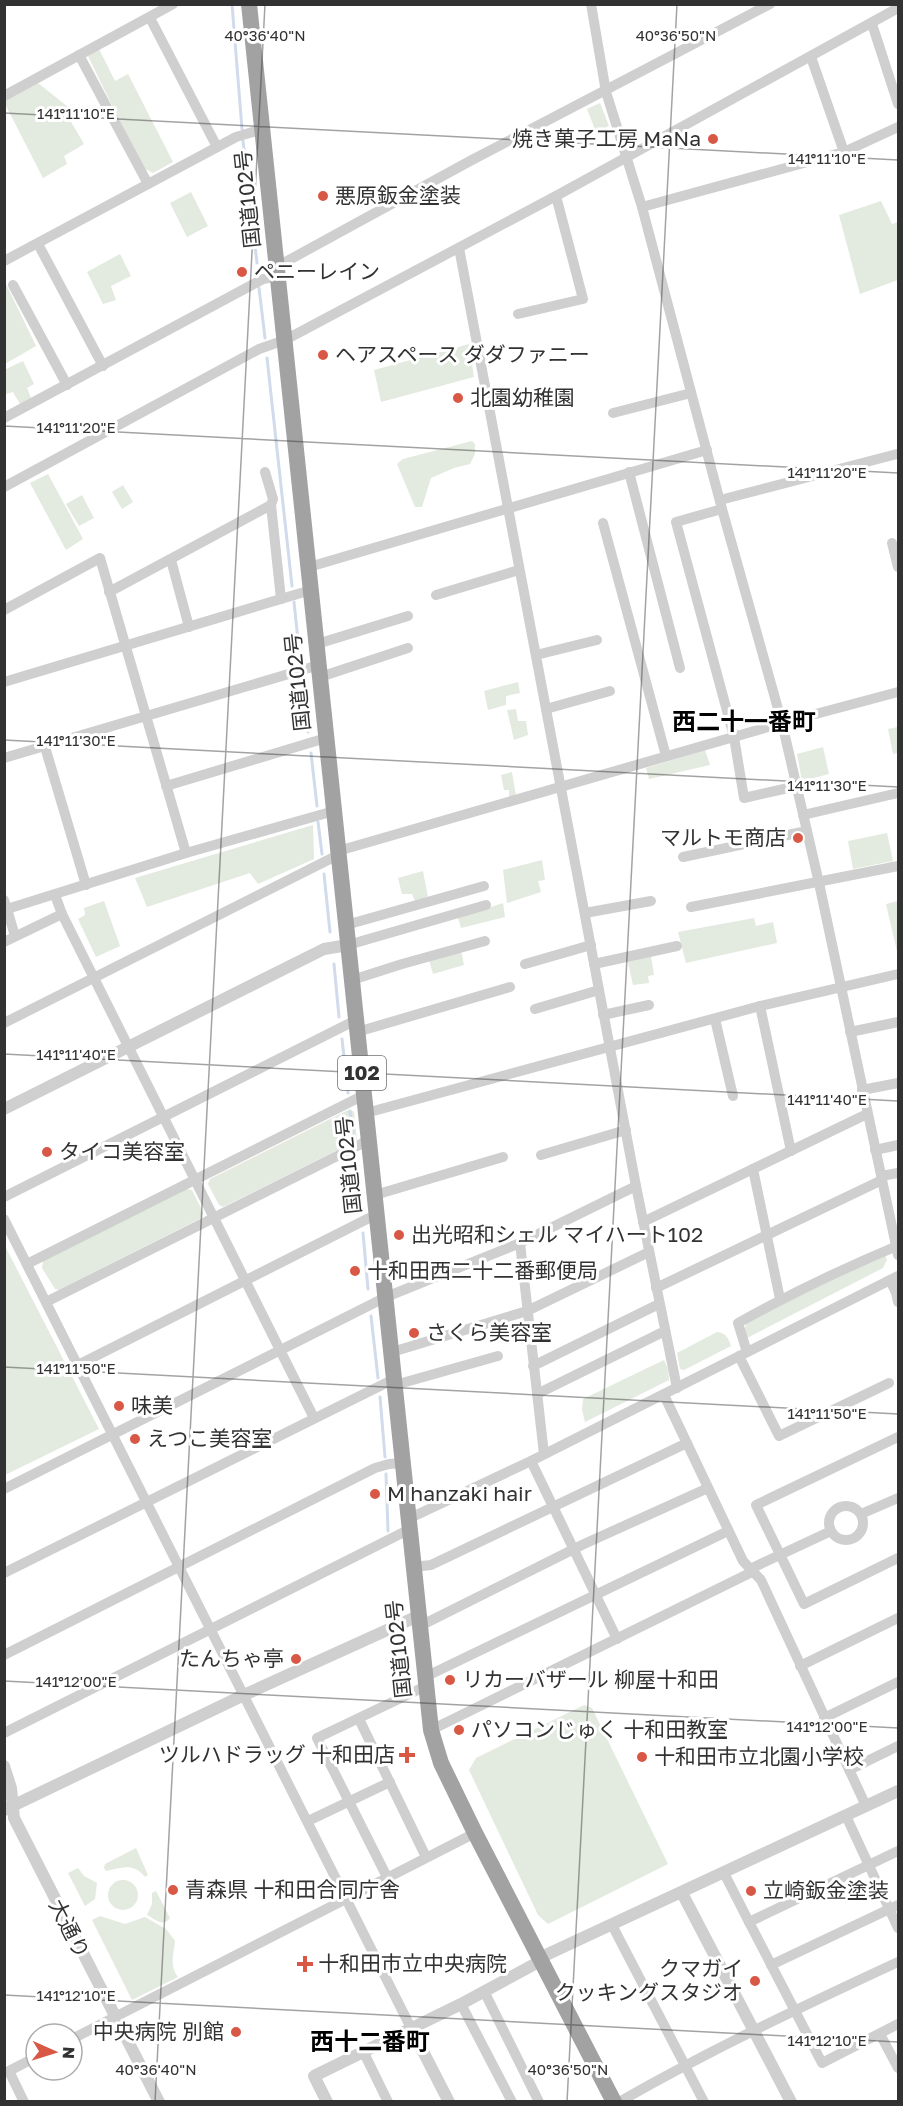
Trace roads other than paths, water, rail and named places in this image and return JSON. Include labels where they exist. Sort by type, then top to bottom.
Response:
[{"type":"highway","name":"国道102号","points":[[249,4],[279,271],[431,1730],[441,1763],[475,1833],[614,2102]]},
{"type":"street","points":[[4,96],[173,4]]},
{"type":"street","points":[[591,4],[606,92],[642,207],[706,450],[782,723],[898,1250],[849,1266],[780,1299],[738,1323],[743,1354],[779,1436],[889,1383]]},
{"type":"street","points":[[4,418],[279,271],[470,161],[606,92],[770,4]]},
{"type":"street","points":[[4,487],[259,349],[285,340],[459,248],[898,8]]},
{"type":"street","points":[[150,18],[218,147]]},
{"type":"street","points":[[872,24],[898,104]]},
{"type":"street","points":[[78,55],[148,184]]},
{"type":"street","points":[[811,57],[844,152]]},
{"type":"street","points":[[642,207],[844,152],[898,127]]},
{"type":"street","points":[[4,261],[236,136],[263,129]]},
{"type":"street","points":[[518,314],[583,299],[556,196]]},
{"type":"street","points":[[38,244],[103,366]]},
{"type":"street","points":[[459,248],[603,1015],[677,1388]]},
{"type":"street","points":[[13,285],[67,385]]},
{"type":"street","points":[[613,413],[691,393]]},
{"type":"street","points":[[309,567],[706,450]]},
{"type":"street","points":[[797,786],[744,798],[734,737],[676,522],[721,504],[897,454]]},
{"type":"street","points":[[265,472],[273,499],[270,505],[281,599]]},
{"type":"street","points":[[629,472],[680,668]]},
{"type":"street","points":[[109,592],[270,505]]},
{"type":"street","points":[[603,523],[666,756]]},
{"type":"street","points":[[892,543],[898,567]]},
{"type":"street","points":[[4,610],[100,558],[186,854]]},
{"type":"street","points":[[171,560],[189,627]]},
{"type":"street","points":[[436,595],[519,570]]},
{"type":"street","points":[[4,682],[311,590]]},
{"type":"street","points":[[317,644],[408,616]]},
{"type":"street","points":[[536,654],[597,640]]},
{"type":"street","points":[[4,759],[146,716],[408,648]]},
{"type":"street","points":[[546,709],[610,691]]},
{"type":"street","points":[[4,1023],[338,853],[666,756],[898,692]]},
{"type":"street","points":[[166,786],[327,738]]},
{"type":"street","points":[[45,747],[86,885]]},
{"type":"street","points":[[803,815],[898,793]]},
{"type":"street","points":[[15,936],[6,909],[334,812]]},
{"type":"street","points":[[683,857],[807,831]]},
{"type":"street","points":[[691,907],[898,866]]},
{"type":"street","points":[[346,925],[484,885]]},
{"type":"street","points":[[55,895],[127,1048],[314,1418]]},
{"type":"street","points":[[585,913],[651,901]]},
{"type":"street","points":[[4,1109],[324,949],[348,945],[486,905]]},
{"type":"street","points":[[4,942],[62,914]]},
{"type":"street","points":[[352,980],[485,941]]},
{"type":"street","points":[[525,964],[591,945]]},
{"type":"street","points":[[594,964],[677,946]]},
{"type":"street","points":[[366,1113],[760,1006],[898,974]]},
{"type":"street","points":[[4,1197],[163,1117],[357,1026],[510,987]]},
{"type":"street","points":[[535,1009],[599,990]]},
{"type":"street","points":[[603,1015],[649,1005]]},
{"type":"street","points":[[760,1006],[791,1151]]},
{"type":"street","points":[[715,1019],[733,1096]]},
{"type":"street","points":[[850,1032],[898,1022]]},
{"type":"street","points":[[862,1089],[898,1083]]},
{"type":"street","points":[[27,1264],[364,1095]]},
{"type":"street","points":[[643,1222],[867,1114]]},
{"type":"street","points":[[541,1155],[626,1130]]},
{"type":"street","points":[[46,1302],[369,1140]]},
{"type":"street","points":[[875,1150],[898,1145]]},
{"type":"street","points":[[375,1194],[503,1157]]},
{"type":"street","points":[[753,1169],[780,1299]]},
{"type":"street","points":[[656,1288],[881,1178],[898,1173]]},
{"type":"street","points":[[4,1489],[386,1297],[520,1243],[636,1185]]},
{"type":"street","points":[[78,1365],[377,1214]]},
{"type":"street","points":[[4,1219],[449,2102]]},
{"type":"street","points":[[520,1243],[544,1454]]},
{"type":"street","points":[[392,1352],[527,1311],[649,1252]]},
{"type":"street","points":[[4,1734],[212,1629],[544,1454],[894,1278],[898,1302]]},
{"type":"street","points":[[533,1366],[659,1304]]},
{"type":"street","points":[[537,1394],[664,1331]]},
{"type":"street","points":[[4,1573],[314,1418],[394,1382],[498,1356]]},
{"type":"street","points":[[664,1395],[743,1561],[761,1580],[866,1806]]},
{"type":"street","points":[[898,1437],[756,1505],[804,1604],[898,1558]]},
{"type":"street","points":[[413,1567],[431,1565],[687,1443]]},
{"type":"street","points":[[531,1461],[617,1639]]},
{"type":"street","points":[[4,1655],[375,1468],[403,1463]]},
{"type":"street","points":[[8,1808],[244,1695],[418,1620],[428,1622],[574,1550],[708,1488]]},
{"type":"street","points":[[861,1514],[898,1498]]},
{"type":"street","points":[[848,1506],[858,1510],[861,1514],[863,1520],[860,1531],[851,1539],[840,1538],[831,1531],[831,1515],[838,1508],[848,1506]]},
{"type":"street","points":[[387,1877],[318,1738],[359,1719],[425,1681],[728,1531]]},
{"type":"street","points":[[431,1730],[617,1639],[780,1554],[831,1531]]},
{"type":"street","points":[[800,1666],[898,1618]]},
{"type":"street","points":[[824,1718],[898,1682]]},
{"type":"street","points":[[359,1719],[426,1857]]},
{"type":"street","points":[[849,1770],[898,1746]]},
{"type":"street","name":"大通り","points":[[4,1766],[8,1808],[159,2102]]},
{"type":"street","points":[[308,1821],[390,1782]]},
{"type":"street","points":[[327,2102],[314,2076],[461,2004],[548,1954],[898,1791]]},
{"type":"street","points":[[846,1816],[869,1865],[894,1907],[898,1928]]},
{"type":"street","points":[[84,2034],[475,1833]]},
{"type":"street","points":[[748,1922],[898,1851]]},
{"type":"street","points":[[724,1873],[822,2063],[898,2024]]},
{"type":"street","points":[[682,1893],[791,2102]]},
{"type":"street","points":[[771,1965],[894,1907]]},
{"type":"street","points":[[612,1925],[704,2102]]},
{"type":"street","points":[[619,2102],[685,2065],[795,2009],[898,1962]]},
{"type":"street","points":[[484,1991],[539,2102]]},
{"type":"street","points":[[461,2004],[512,2102]]},
{"type":"street","points":[[880,2034],[898,2068]]},
{"type":"street","points":[[363,2051],[388,2102]]},
{"type":"street","points":[[24,2063],[9,2071],[24,2102]]},
{"type":"waterway","points":[[232,4],[242,129]]},
{"type":"waterway","points":[[243,141],[257,263]]},
{"type":"waterway","points":[[259,288],[265,338]]},
{"type":"waterway","points":[[267,358],[292,586]]},
{"type":"waterway","points":[[294,602],[300,659]]},
{"type":"waterway","points":[[302,677],[308,732]]},
{"type":"waterway","points":[[311,753],[317,806]]},
{"type":"waterway","points":[[318,822],[322,854]]},
{"type":"waterway","points":[[324,874],[330,932]]},
{"type":"waterway","points":[[334,964],[339,1017]]},
{"type":"waterway","points":[[342,1039],[348,1093]]},
{"type":"waterway","points":[[350,1112],[353,1134]]},
{"type":"waterway","points":[[355,1155],[361,1207]]},
{"type":"waterway","points":[[363,1233],[368,1289]]},
{"type":"waterway","points":[[371,1316],[378,1378]]},
{"type":"waterway","points":[[380,1397],[385,1457]]},
{"type":"waterway","points":[[386,1474],[388,1531]]},
{"type":"place","name":"焼き菓子工房 MaNa","points":[[713,139]]},
{"type":"place","name":"悪原鈑金塗装","points":[[323,196]]},
{"type":"place","name":"ペニーレイン","points":[[242,272]]},
{"type":"place","name":"ヘアスペース ダダファニー","points":[[323,355]]},
{"type":"place","name":"北園幼稚園","points":[[458,398]]},
{"type":"place","name":"マルトモ商店","points":[[798,838]]},
{"type":"place","name":"タイコ美容室","points":[[47,1152]]},
{"type":"place","name":"出光昭和シェル マイハート102","points":[[399,1235]]},
{"type":"place","name":"十和田西二十二番郵便局","points":[[355,1271]]},
{"type":"place","name":"さくら美容室","points":[[414,1333]]},
{"type":"place","name":"味美","points":[[119,1406]]},
{"type":"place","name":"えつこ美容室","points":[[135,1439]]},
{"type":"place","name":"M hanzaki hair","points":[[375,1494]]},
{"type":"place","name":"たんちゃ亭","points":[[296,1659]]},
{"type":"place","name":"リカーバザール 柳屋十和田","points":[[450,1680]]},
{"type":"place","name":"パソコンじゅく 十和田教室","points":[[459,1730]]},
{"type":"place","name":"ツルハドラッグ 十和田店","points":[[407,1755]]},
{"type":"place","name":"十和田市立北園小学校","points":[[642,1757]]},
{"type":"place","name":"青森県 十和田合同庁舎","points":[[173,1890]]},
{"type":"place","name":"立崎鈑金塗装","points":[[751,1891]]},
{"type":"place","name":"十和田市立中央病院","points":[[305,1964]]},
{"type":"place","name":"クマガイ クッキングスタジオ","points":[[755,1981]]},
{"type":"place","name":"中央病院 別館","points":[[236,2032]]},
{"type":"district","name":"西二十一番町","points":[[744,722]]},
{"type":"district","name":"西十二番町","points":[[370,2042]]}]
